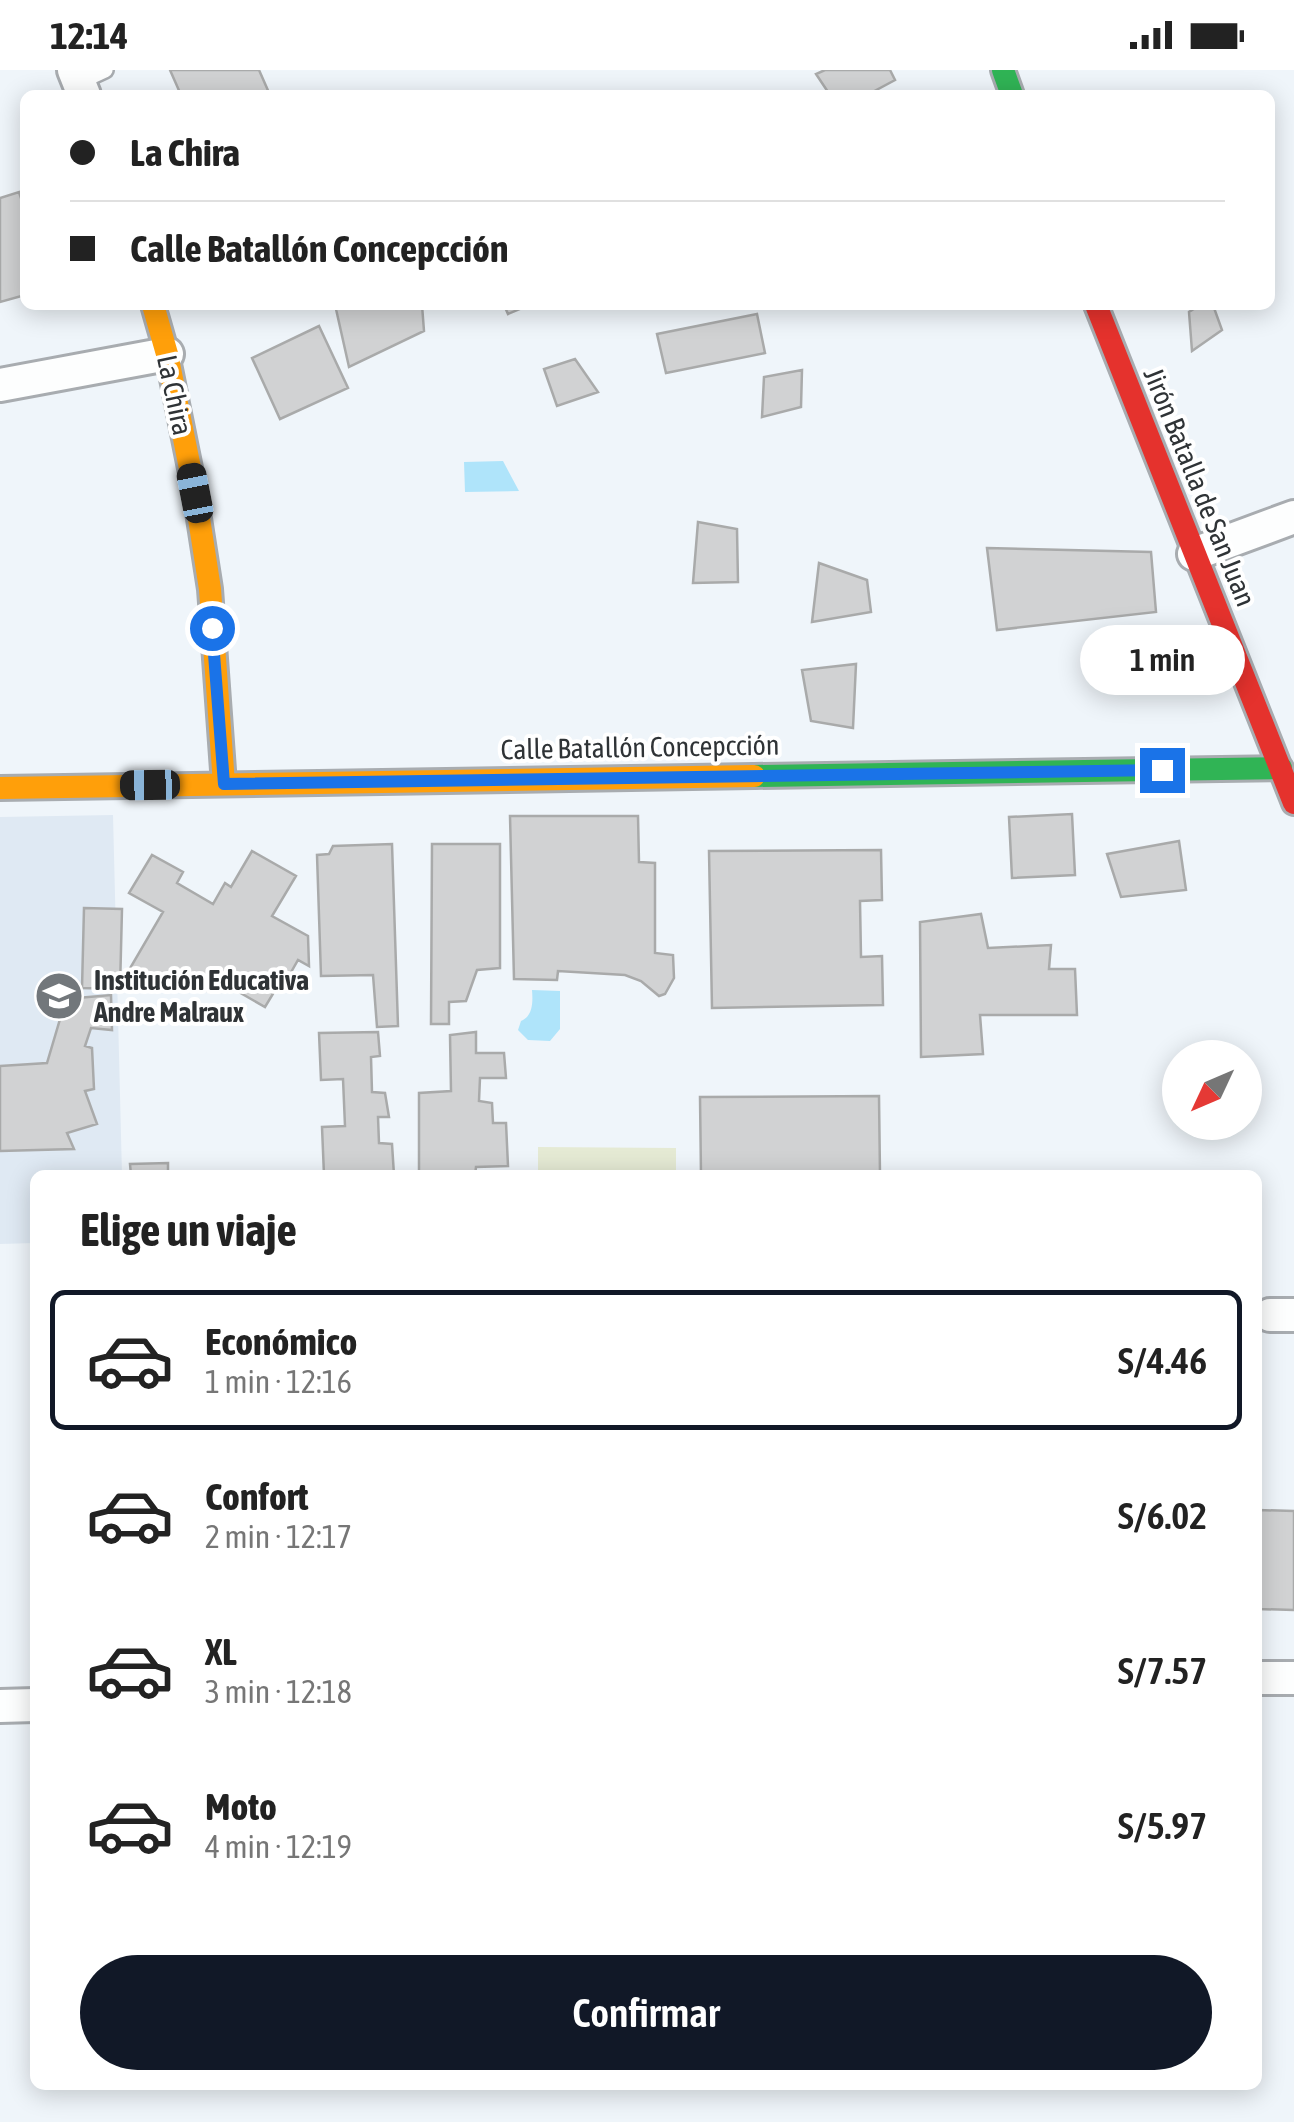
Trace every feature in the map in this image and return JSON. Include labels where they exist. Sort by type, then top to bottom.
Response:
[{"type":"street","name":"La Chira","points":[[154,310],[195,493],[210,589],[224,784]]},
{"type":"street","name":"Jirón Batalla de San Juan","points":[[1098,310],[1294,803]]},
{"type":"street","points":[[0,385],[166,354]]},
{"type":"street","points":[[1194,554],[1294,517]]},
{"type":"street","name":"Calle Batallón Concepcción","points":[[0,788],[1281,768]]},
{"type":"street","points":[[1262,1678],[1294,1678]]},
{"type":"street","points":[[0,1706],[30,1705]]},
{"type":"shaded area","name":"Institución Educativa Andre Malraux","points":[[113,815],[122,1170],[30,1170],[30,1243],[0,1244],[0,817]]},
{"type":"green space","points":[[538,1147],[676,1148],[676,1170],[538,1170]]},
{"type":"water","points":[[503,461],[519,491],[465,492],[464,462]]},
{"type":"water","points":[[532,990],[560,991],[560,1029],[550,1041],[528,1040],[518,1030],[530,1012]]},
{"type":"building","points":[[170,70],[259,70],[268,90],[179,90]]},
{"type":"building","points":[[825,70],[890,70],[895,80],[876,90],[827,90],[816,74]]},
{"type":"building","points":[[19,192],[20,195],[20,296],[0,302],[0,198]]},
{"type":"building","points":[[336,310],[422,310],[424,331],[349,367]]},
{"type":"building","points":[[1215,310],[1222,330],[1192,351],[1189,312]]},
{"type":"building","points":[[757,314],[765,353],[666,373],[657,334]]},
{"type":"building","points":[[319,326],[348,388],[280,419],[252,358]]},
{"type":"building","points":[[575,359],[598,392],[557,406],[544,369]]},
{"type":"building","points":[[802,370],[801,407],[762,417],[764,377]]},
{"type":"building","points":[[698,522],[737,529],[738,582],[693,583]]},
{"type":"building","points":[[987,548],[1151,552],[1156,612],[997,630]]},
{"type":"building","points":[[819,563],[867,580],[871,612],[812,622]]},
{"type":"building","points":[[856,664],[853,728],[811,721],[802,670]]},
{"type":"building","points":[[1072,814],[1075,875],[1012,878],[1009,817]]},
{"type":"building","points":[[510,816],[638,816],[639,862],[655,863],[655,953],[673,955],[674,978],[665,994],[659,996],[641,981],[625,975],[558,971],[557,980],[514,979]]},
{"type":"building","points":[[1179,841],[1186,890],[1121,897],[1107,854]]},
{"type":"building","points":[[392,844],[398,1026],[377,1027],[373,975],[321,976],[317,855],[329,854],[333,846]]},
{"type":"building","points":[[432,844],[500,844],[500,968],[477,970],[466,1001],[449,1002],[449,1024],[431,1024]]},
{"type":"building","points":[[881,850],[882,900],[860,901],[861,957],[882,956],[883,1005],[712,1008],[709,851]]},
{"type":"building","points":[[252,851],[296,876],[272,916],[308,936],[309,966],[298,960],[281,990],[277,987],[265,1007],[216,979],[209,992],[171,971],[161,988],[129,970],[163,912],[129,893],[152,855],[183,872],[177,883],[213,904],[225,883],[231,887]]},
{"type":"building","points":[[84,908],[122,909],[120,989],[82,988]]},
{"type":"building","points":[[981,914],[988,948],[1051,945],[1049,969],[1075,969],[1077,1015],[980,1015],[983,1054],[921,1057],[920,922]]},
{"type":"building","points":[[111,995],[112,1030],[91,1028],[85,1046],[92,1048],[94,1089],[85,1091],[97,1124],[67,1133],[74,1149],[0,1151],[0,1066],[47,1063],[66,999]]},
{"type":"building","points":[[378,1032],[380,1056],[371,1057],[372,1092],[385,1093],[389,1117],[378,1117],[379,1143],[392,1144],[394,1170],[324,1170],[322,1127],[345,1126],[343,1079],[321,1080],[319,1033]]},
{"type":"building","points":[[476,1032],[476,1053],[504,1053],[506,1078],[480,1078],[479,1101],[492,1103],[493,1123],[506,1123],[508,1166],[419,1170],[419,1093],[451,1091],[450,1035]]},
{"type":"building","points":[[879,1096],[880,1170],[701,1170],[700,1097]]},
{"type":"building","points":[[168,1163],[168,1170],[131,1170],[130,1164]]},
{"type":"building","points":[[1262,1510],[1294,1511],[1294,1610],[1262,1609]]},
{"type":"traffic: fast","points":[[1003,70],[1010,90]]},
{"type":"traffic: fast","points":[[754,776],[1281,768]]},
{"type":"traffic: slow","points":[[154,310],[195,493],[210,589],[224,784]]},
{"type":"traffic: slow","points":[[0,788],[754,776]]},
{"type":"traffic: jam","points":[[1098,310],[1294,803]]},
{"type":"place","name":"Institución Educativa Andre Malraux","points":[[59,996]]},
{"type":"route","points":[[212,628],[224,784],[1162,770]]}]
